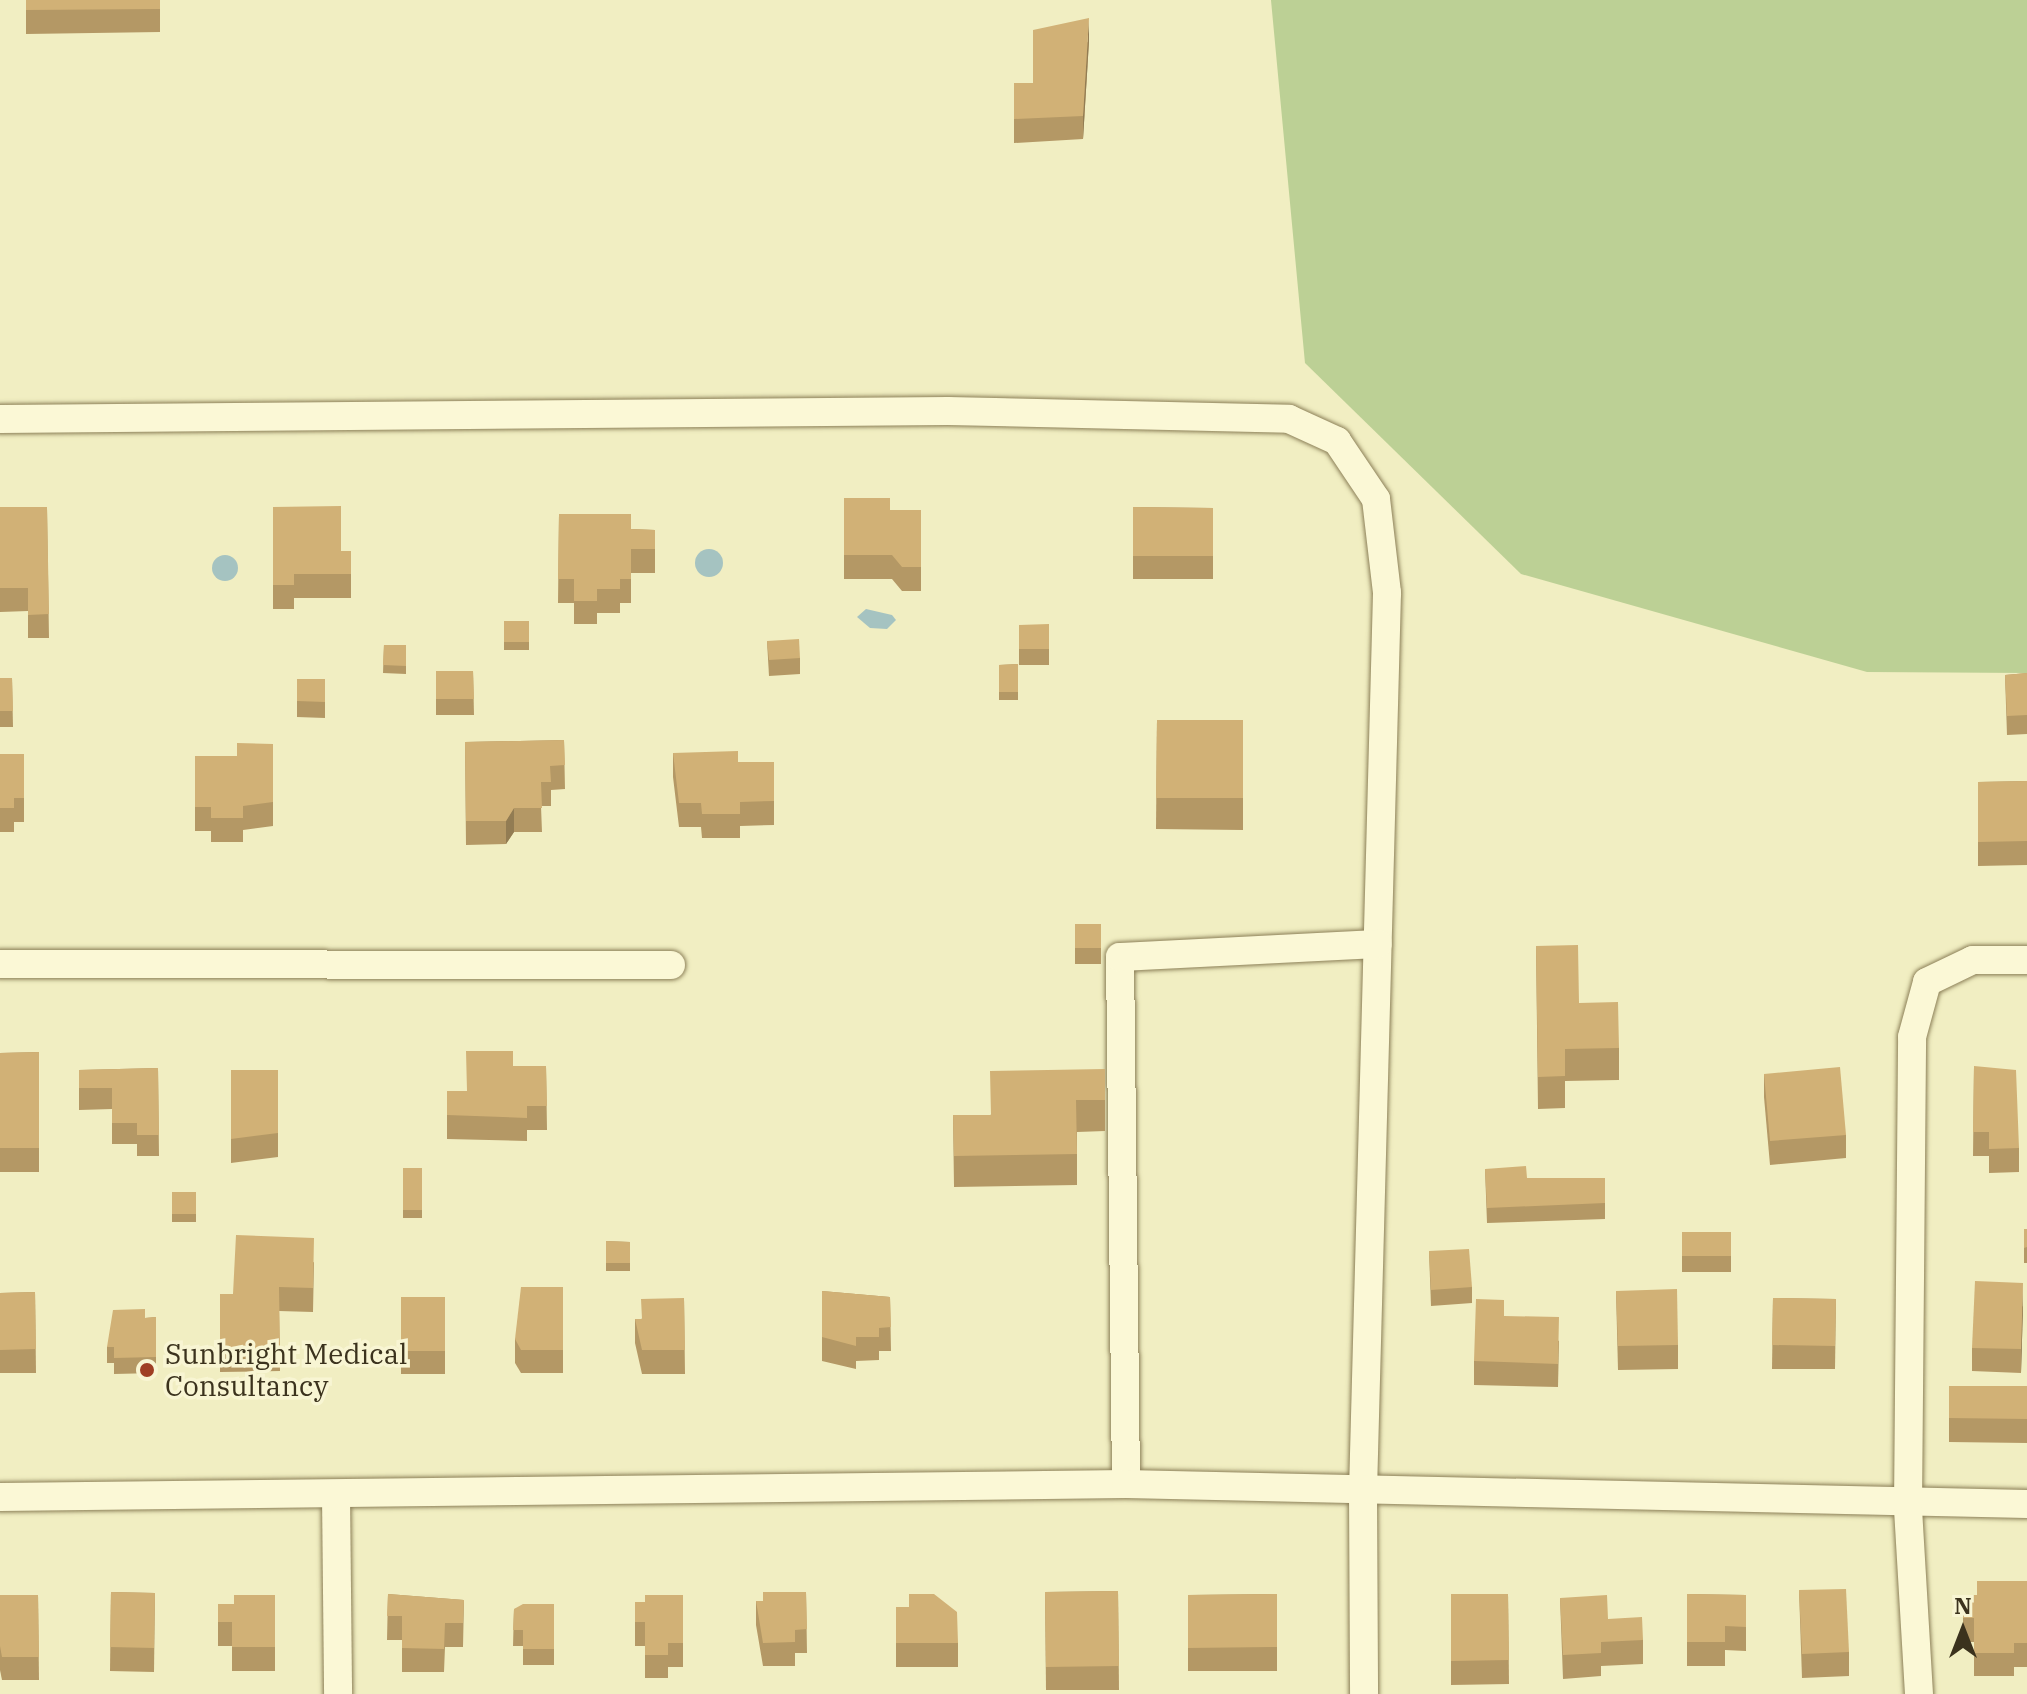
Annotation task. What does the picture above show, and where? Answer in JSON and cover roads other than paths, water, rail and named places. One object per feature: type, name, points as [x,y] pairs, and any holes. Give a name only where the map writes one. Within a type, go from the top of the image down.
[{"type":"street","points":[[0,419],[948,411],[1289,419],[1337,441],[1376,499],[1387,593],[1363,1492],[1364,1694]]},
{"type":"street","points":[[1126,1484],[1120,957],[1378,944]]},
{"type":"street","points":[[1919,1694],[1908,1507],[1912,1037],[1927,982],[1973,960],[2027,960]]},
{"type":"street","points":[[0,964],[671,965]]},
{"type":"street","points":[[0,1497],[1126,1484],[1908,1507],[2027,1504]]},
{"type":"street","points":[[336,1495],[338,1694]]},
{"type":"water","points":[[709,549],[719,553],[723,563],[719,573],[709,577],[699,573],[695,563],[699,553]]},
{"type":"water","points":[[225,555],[234,559],[238,568],[234,577],[225,581],[216,577],[212,568],[216,559]]},
{"type":"water","points":[[866,609],[892,615],[896,620],[887,629],[870,628],[857,617]]},
{"type":"place","name":"Sunbright Medical Consultancy","points":[[147,1370]]}]
